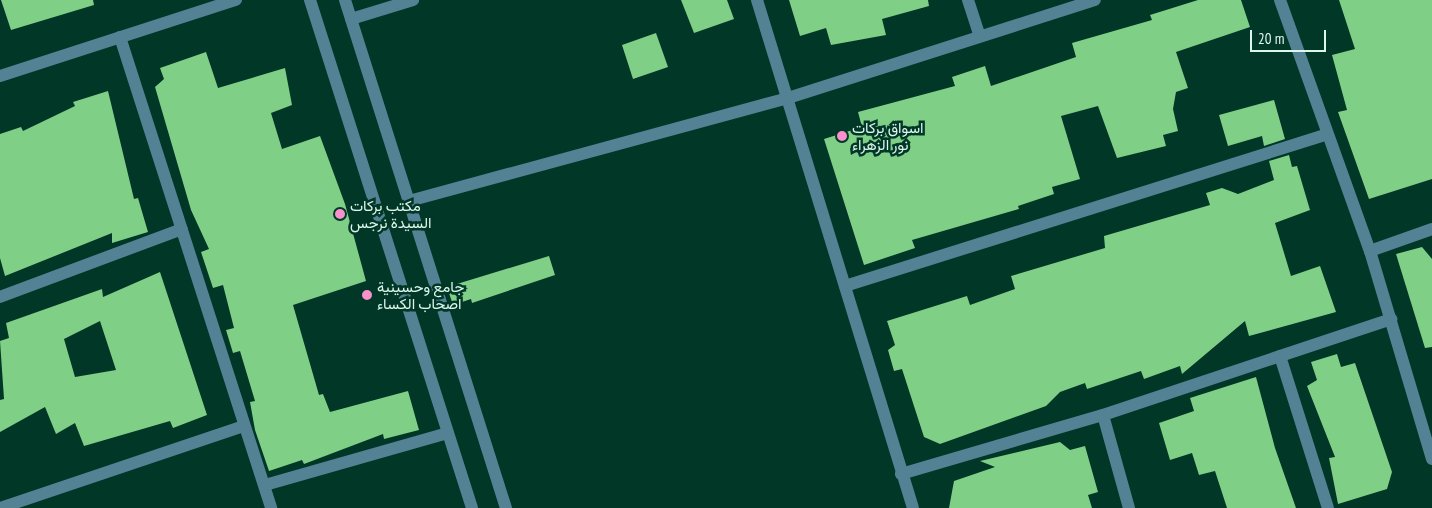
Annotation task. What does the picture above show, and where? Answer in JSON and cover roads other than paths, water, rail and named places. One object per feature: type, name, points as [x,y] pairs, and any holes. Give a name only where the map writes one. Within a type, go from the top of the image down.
[{"type":"street","points":[[0,76],[236,0]]},
{"type":"street","points":[[310,0],[472,508]]},
{"type":"street","points":[[345,0],[506,508]]},
{"type":"street","points":[[351,19],[413,0]]},
{"type":"street","points":[[757,0],[913,508]]},
{"type":"street","points":[[968,0],[980,36]]},
{"type":"street","points":[[409,201],[788,98],[1095,0]]},
{"type":"street","points":[[1280,0],[1325,135],[1370,251],[1432,459]]},
{"type":"street","points":[[120,37],[243,426],[265,485],[271,508]]},
{"type":"street","points":[[845,286],[1325,135]]},
{"type":"street","points":[[0,297],[182,229]]},
{"type":"street","points":[[1370,251],[1432,229]]},
{"type":"street","points":[[901,474],[1103,415],[1390,319]]},
{"type":"street","points":[[1280,356],[1328,508]]},
{"type":"street","points":[[1103,415],[1129,508]]},
{"type":"street","points":[[0,508],[243,426]]},
{"type":"street","points":[[265,485],[448,433]]},
{"type":"place","name":"اسواق بركات نور الزهراء","points":[[842,136]]},
{"type":"place","name":"مكتب بركات السيدة نرجس","points":[[340,214]]},
{"type":"place","name":"جامع وحسينية اصحاب الكساء","points":[[367,295]]}]
